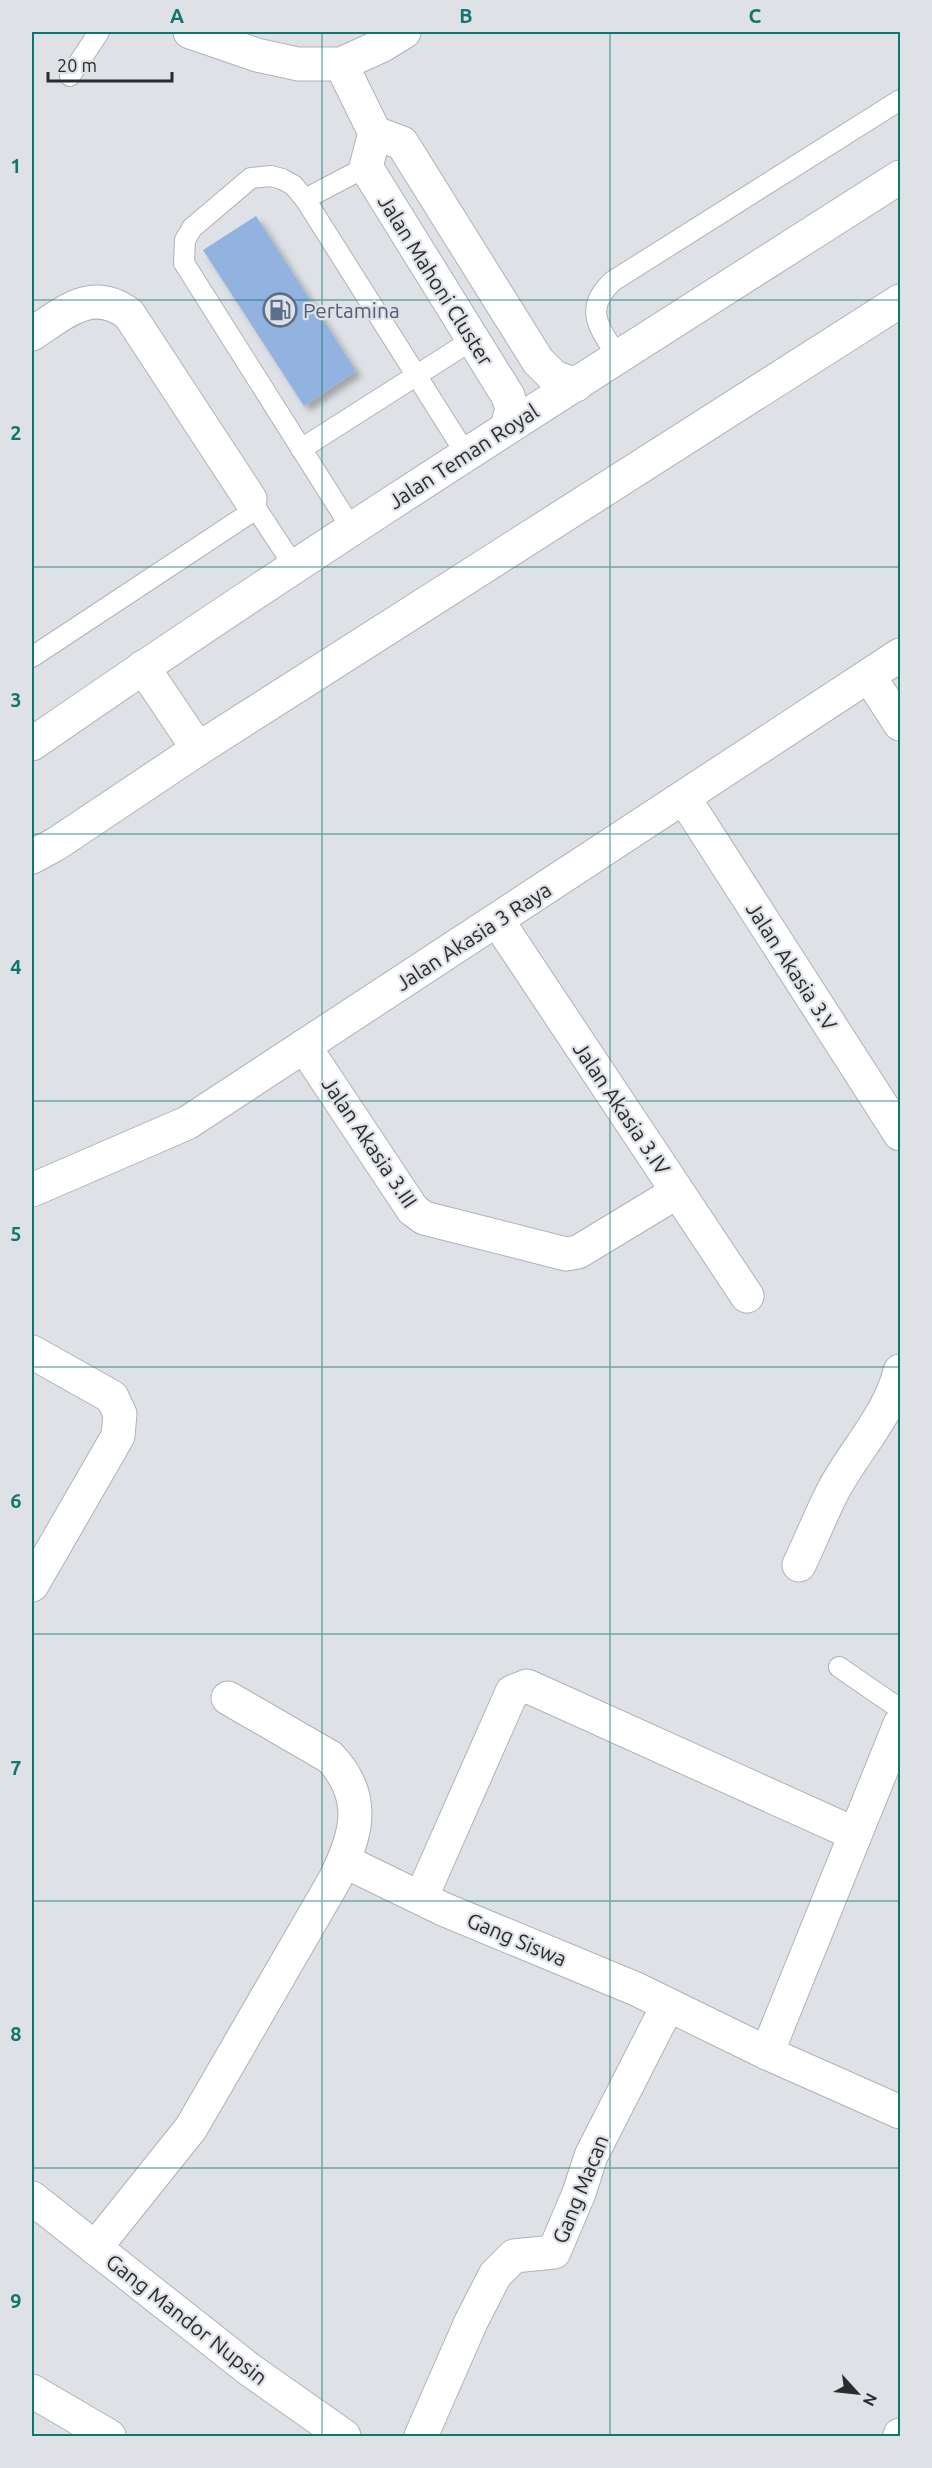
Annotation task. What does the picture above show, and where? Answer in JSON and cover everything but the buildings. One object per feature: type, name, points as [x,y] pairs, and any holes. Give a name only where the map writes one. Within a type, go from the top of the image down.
[{"type":"street","points":[[190,32],[257,55],[298,64],[341,64],[381,46],[404,32]]},
{"type":"street","points":[[341,64],[375,133],[366,166]]},
{"type":"street","name":"Jalan Mahoni Cluster","points":[[375,133],[402,144],[538,361],[554,377],[576,385]]},
{"type":"street","name":"Jalan Mahoni Cluster","points":[[366,166],[508,396],[512,409],[507,427]]},
{"type":"street","name":"Jalan Teman Royal","points":[[32,744],[148,674],[294,566],[507,427],[900,177]]},
{"type":"street","points":[[32,334],[72,308],[88,302],[117,305],[129,314],[253,504]]},
{"type":"street","points":[[32,857],[56,844],[190,737],[898,308]]},
{"type":"street","name":"Jalan Akasia 3 Raya","points":[[32,1190],[187,1123],[900,655]]},
{"type":"street","points":[[148,674],[190,737]]},
{"type":"street","points":[[869,676],[900,724]]},
{"type":"street","name":"Jalan Akasia 3.V","points":[[684,798],[900,1134]]},
{"type":"street","name":"Jalan Akasia 3.IV","points":[[497,920],[747,1296]]},
{"type":"street","name":"Jalan Akasia 3.III","points":[[304,1046],[413,1210],[424,1218],[566,1254],[578,1252],[677,1192]]},
{"type":"street","points":[[32,1352],[112,1397],[120,1414],[118,1436],[32,1585]]},
{"type":"street","points":[[799,1565],[834,1488],[881,1414],[898,1383],[900,1371]]},
{"type":"street","points":[[421,1898],[512,1692],[526,1686],[855,1834]]},
{"type":"street","points":[[95,2248],[191,2128],[344,1861],[357,1813],[352,1789],[343,1770],[330,1756],[228,1698]]},
{"type":"street","points":[[767,2053],[900,1724]]},
{"type":"street","name":"Gang Siswa","points":[[344,1861],[421,1898],[668,2005],[767,2053],[900,2112]]},
{"type":"street","name":"Gang Macan","points":[[422,2436],[471,2322],[495,2275],[514,2256],[554,2252],[579,2193],[591,2156],[668,2005]]},
{"type":"street","name":"Gang Mandor Nupsin","points":[[32,2198],[250,2370],[344,2436]]},
{"type":"street","points":[[32,2391],[109,2436]]},
{"type":"lane","points":[[70,76],[99,32]]},
{"type":"lane","points":[[618,357],[596,320],[600,293],[606,287],[900,100]]},
{"type":"lane","points":[[305,199],[366,166]]},
{"type":"lane","points":[[352,529],[184,263],[185,240],[192,228],[251,178],[271,176],[282,179],[292,185],[305,199],[466,454]]},
{"type":"lane","points":[[301,449],[472,340]]},
{"type":"lane","points":[[32,657],[253,504],[294,566]]},
{"type":"lane","points":[[839,1666],[900,1708]]},
{"type":"place","name":"Pertamina","points":[[280,310]]}]
